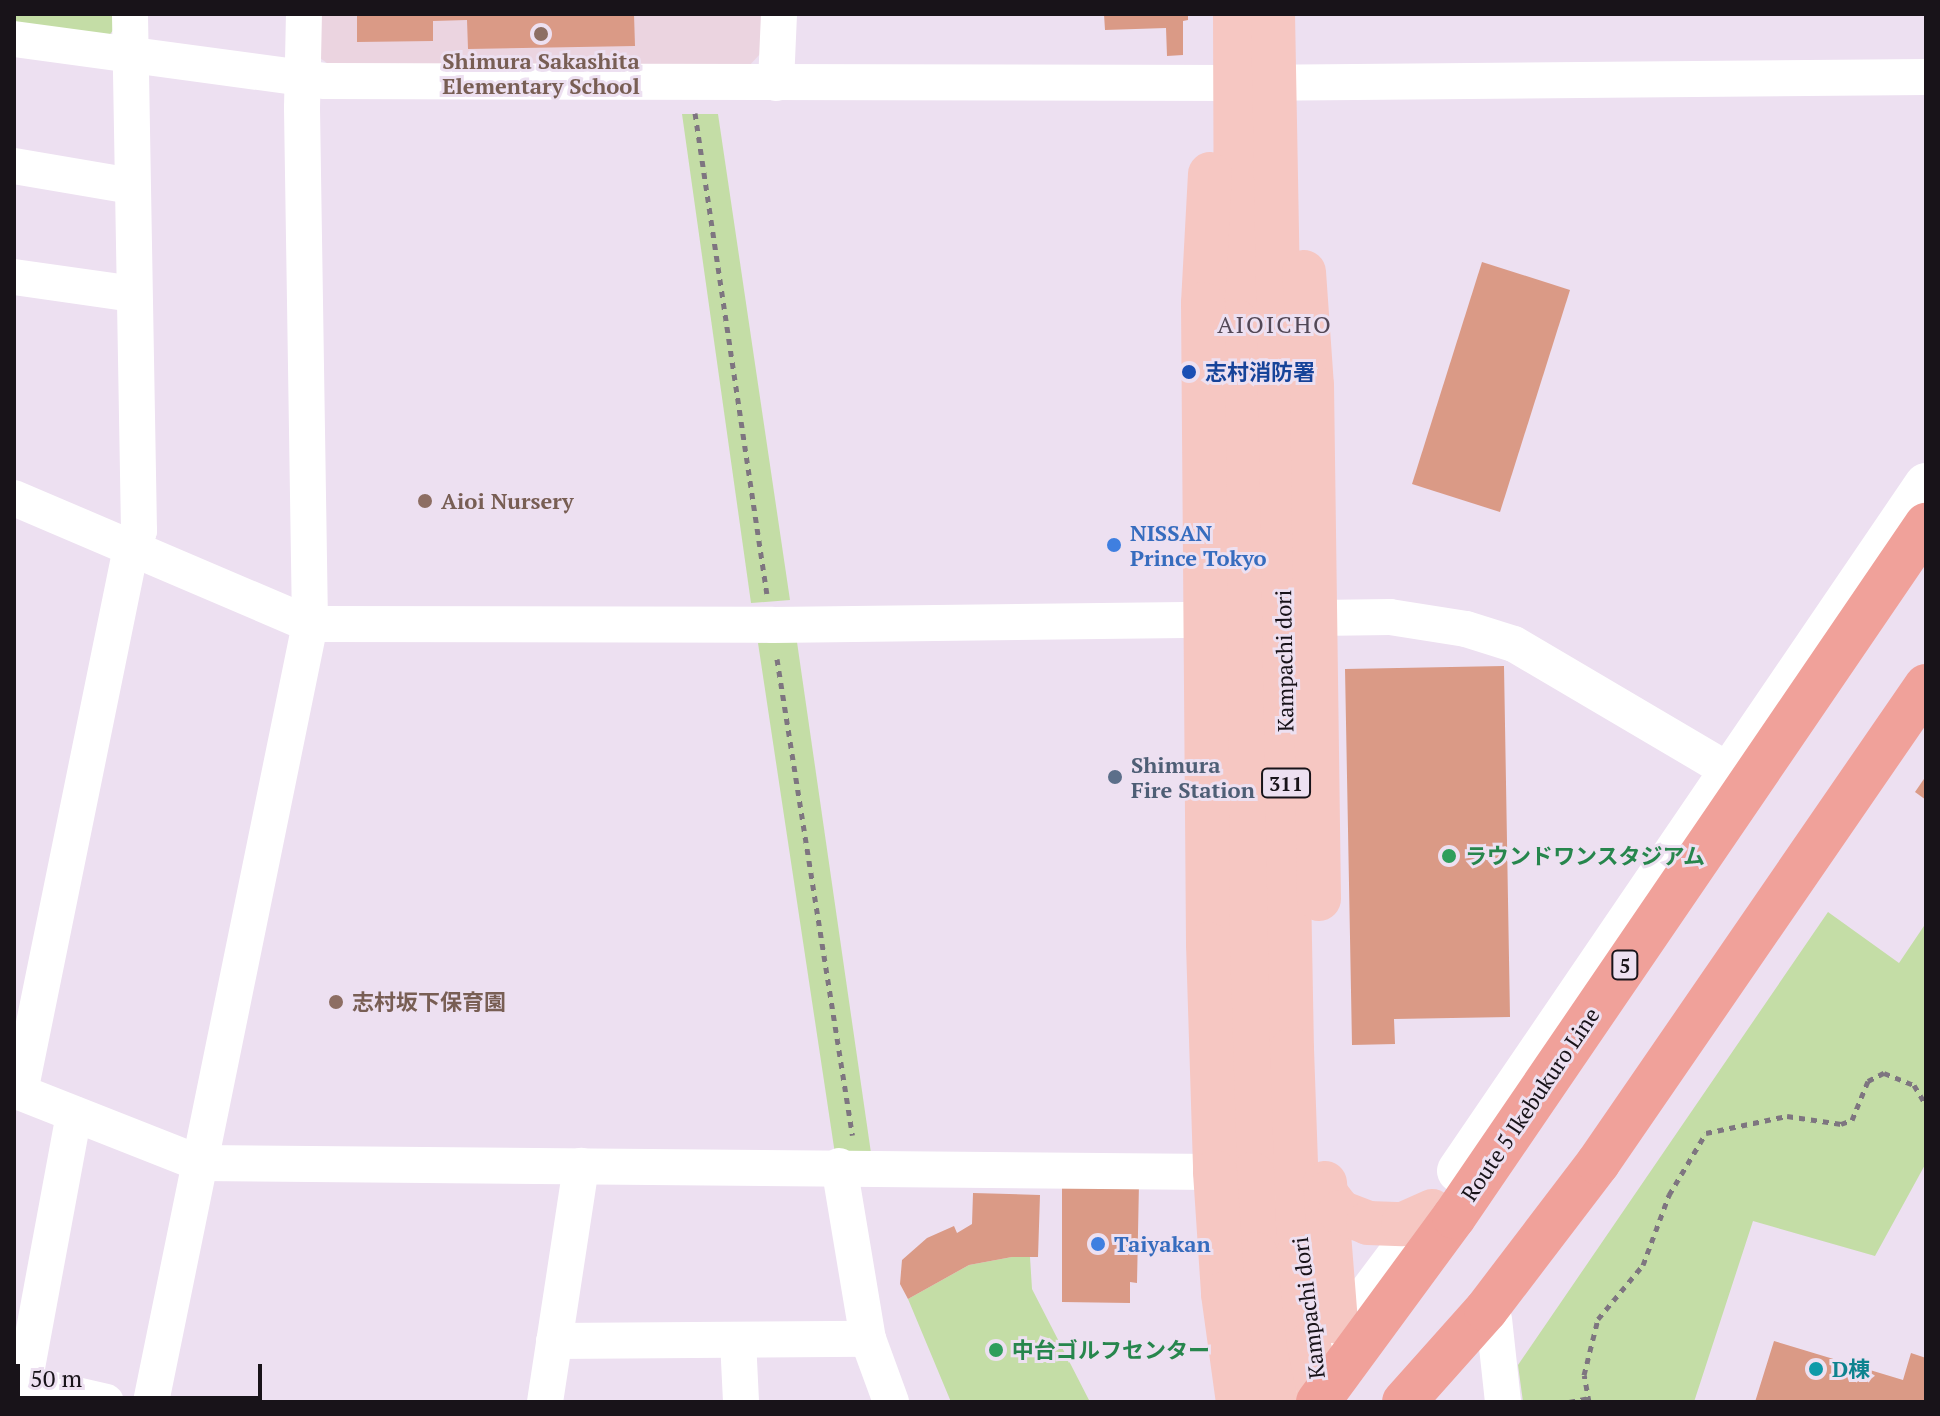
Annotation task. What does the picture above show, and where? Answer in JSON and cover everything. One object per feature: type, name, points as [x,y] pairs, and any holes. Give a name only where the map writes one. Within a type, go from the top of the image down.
[{"type":"highway","name":"Route 5 Ikebukuro Line","points":[[1319,1402],[1454,1217],[1926,525]]},
{"type":"highway","points":[[1814,650],[1926,553]]},
{"type":"highway","points":[[1889,730],[1926,664]]},
{"type":"highway","points":[[1404,1402],[1486,1310],[1598,1163],[1926,686]]},
{"type":"main road","name":"Kampachi dori","points":[[1235,14],[1263,88],[1278,392],[1299,1252],[1319,1402]]},
{"type":"main road","name":"Kampachi dori","points":[[1273,14],[1236,321],[1256,1254],[1276,1402]]},
{"type":"main road","points":[[1238,1402],[1223,1294],[1215,1172],[1208,944],[1203,304],[1206,215],[1215,123],[1263,88],[1287,127],[1303,255],[1312,385],[1320,1092],[1338,1338],[1349,1402]]},
{"type":"main road","points":[[1326,1194],[1340,1212],[1368,1223],[1403,1224],[1432,1211]]},
{"type":"street","points":[[130,14],[139,531],[131,548],[17,1091],[199,1163],[848,1166],[1215,1172]]},
{"type":"street","points":[[151,1402],[310,624],[304,14]]},
{"type":"street","points":[[776,83],[779,14]]},
{"type":"street","points":[[14,39],[303,79],[690,80],[1263,88],[1926,77]]},
{"type":"street","points":[[14,166],[131,186]]},
{"type":"street","points":[[14,277],[133,294]]},
{"type":"street","points":[[1289,1402],[1432,1211],[1926,485]]},
{"type":"street","points":[[14,498],[310,624],[772,625],[1206,620]]},
{"type":"street","points":[[1317,618],[1390,617],[1466,629],[1514,644],[1731,772]]},
{"type":"street","points":[[1430,1402],[1494,1319],[1600,1166],[1926,679]]},
{"type":"street","points":[[74,1114],[24,1383],[106,1402]]},
{"type":"street","points":[[545,1402],[581,1166]]},
{"type":"street","points":[[848,1166],[868,1339],[891,1402]]},
{"type":"street","points":[[1494,1319],[1503,1402]]},
{"type":"street","points":[[554,1341],[868,1339]]},
{"type":"street","points":[[738,1340],[741,1402]]},
{"type":"path","points":[[693,98],[772,625],[848,1166]]},
{"type":"path","points":[[1569,1402],[1589,1400],[1584,1375],[1598,1319],[1643,1265],[1669,1195],[1706,1133],[1787,1116],[1841,1124],[1852,1120],[1868,1081],[1884,1073],[1901,1077],[1914,1085],[1926,1105]]},
{"type":"shaded area","name":"Shimura Sakashita Elementary School","points":[[320,14],[763,14],[761,53],[748,67],[327,63],[320,58]]},
{"type":"green space","points":[[14,14],[119,14],[119,22],[108,37],[14,26]]},
{"type":"green space","points":[[682,114],[718,114],[790,600],[751,603]]},
{"type":"green space","points":[[797,642],[871,1153],[835,1154],[758,643]]},
{"type":"green space","points":[[1828,912],[1899,963],[1926,923],[1926,1163],[1875,1256],[1753,1221],[1694,1402],[1523,1402],[1518,1365]]},
{"type":"green space","name":"中台ゴルフセンター","points":[[1030,1257],[1032,1289],[1090,1402],[951,1402],[908,1299],[969,1265]]},
{"type":"building","points":[[357,14],[634,14],[635,46],[468,49],[467,20],[433,21],[433,41],[357,42]]},
{"type":"building","points":[[1104,14],[1188,14],[1188,20],[1183,21],[1183,55],[1167,56],[1166,28],[1105,30]]},
{"type":"building","points":[[1482,262],[1570,290],[1500,512],[1412,484]]},
{"type":"building","points":[[1504,666],[1510,1017],[1394,1019],[1395,1044],[1352,1045],[1345,669]]},
{"type":"building","points":[[1926,776],[1926,800],[1915,792]]},
{"type":"building","points":[[1062,1183],[1139,1183],[1137,1283],[1130,1282],[1130,1303],[1062,1302]]},
{"type":"building","points":[[973,1193],[1040,1195],[1038,1257],[1012,1257],[969,1265],[908,1299],[900,1284],[902,1260],[927,1238],[954,1226],[957,1233],[972,1224]]},
{"type":"building","name":"D棟","points":[[1774,1341],[1903,1380],[1911,1353],[1926,1358],[1926,1402],[1755,1402]]},
{"type":"place","name":"Shimura Sakashita Elementary School","points":[[541,34]]},
{"type":"place","name":"志村消防署","points":[[1189,372]]},
{"type":"place","name":"Aioi Nursery","points":[[425,501]]},
{"type":"place","name":"NISSAN Prince Tokyo","points":[[1114,545]]},
{"type":"place","name":"Shimura Fire Station","points":[[1115,777]]},
{"type":"place","name":"ラウンドワンスタジアム","points":[[1449,856]]},
{"type":"place","name":"志村坂下保育園","points":[[336,1002]]},
{"type":"place","name":"Taiyakan","points":[[1098,1244]]},
{"type":"place","name":"中台ゴルフセンター","points":[[996,1350]]},
{"type":"place","name":"D棟","points":[[1816,1369]]},
{"type":"district","name":"AIOICHO","points":[[1275,325]]}]
